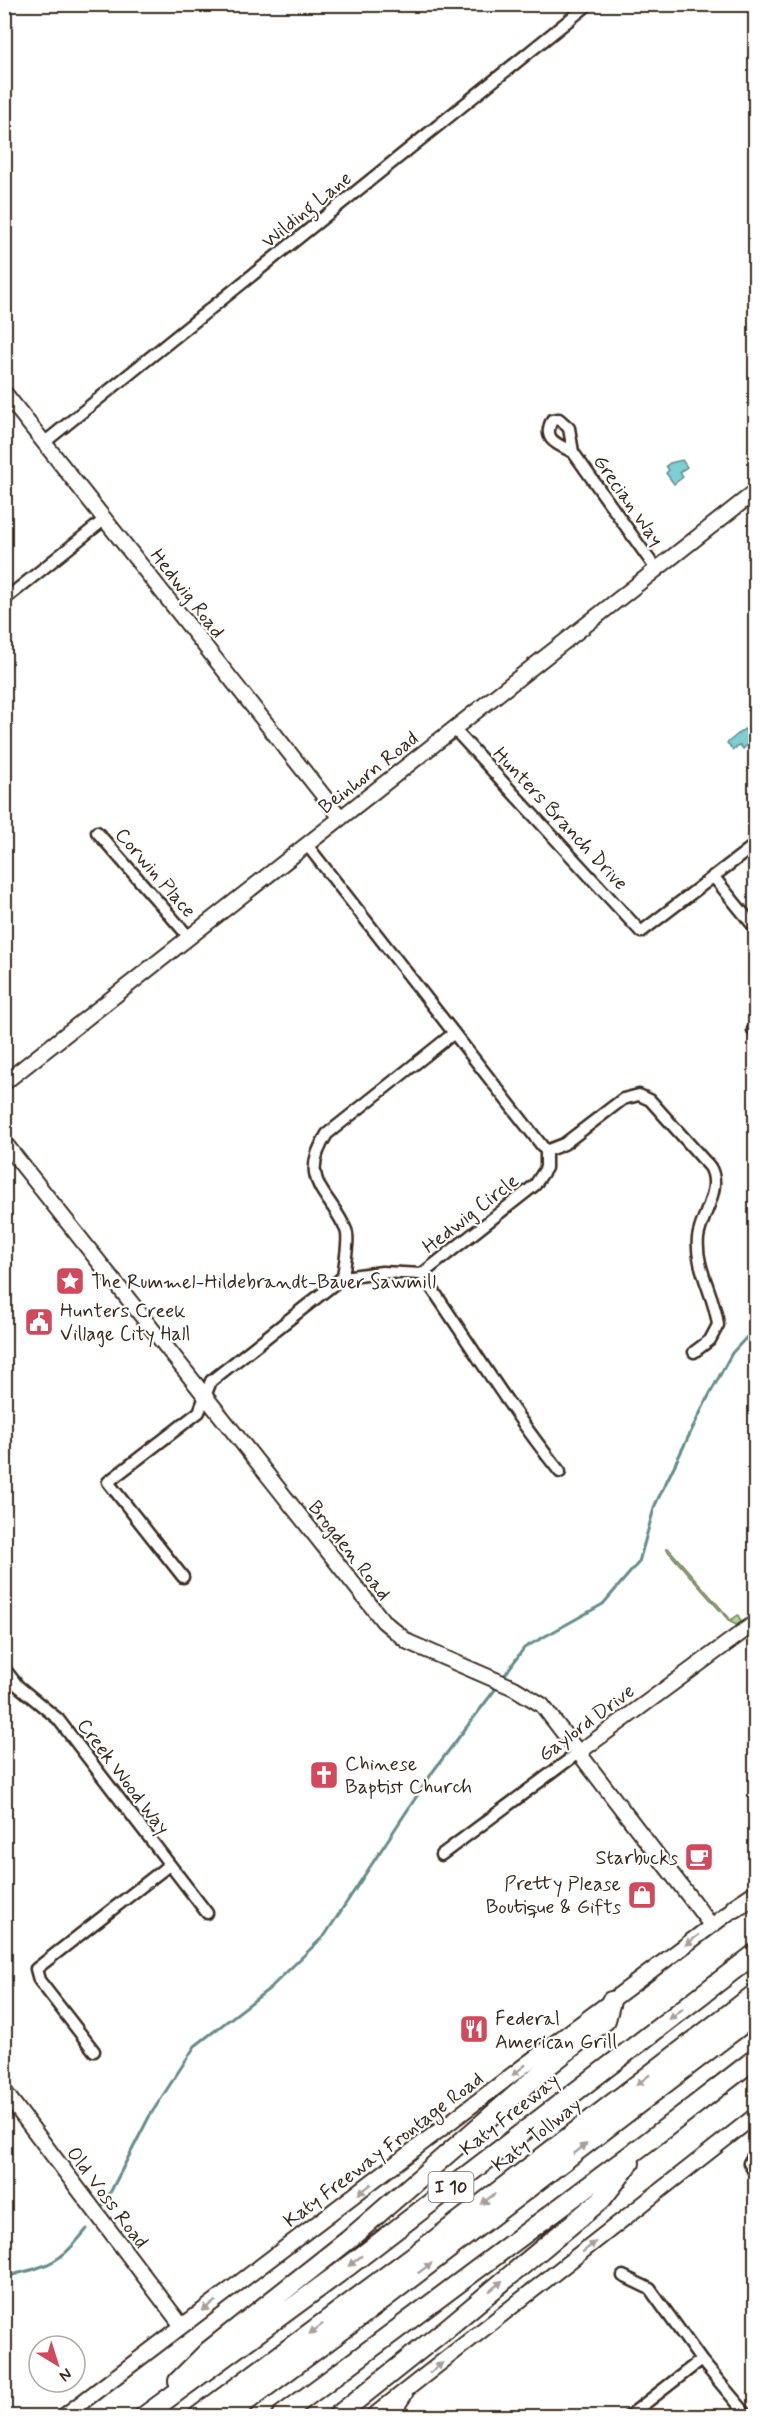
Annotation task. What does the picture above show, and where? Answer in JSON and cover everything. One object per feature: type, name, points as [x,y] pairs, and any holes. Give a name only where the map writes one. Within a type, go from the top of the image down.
[{"type":"highway","points":[[735,1908],[756,1893]]},
{"type":"highway","name":"Katy Freeway","points":[[143,2416],[336,2275],[756,1953]]},
{"type":"highway","name":"Katy Tollway","points":[[198,2416],[437,2238],[756,1993]]},
{"type":"highway","points":[[143,2416],[208,2351],[347,2241],[542,2072],[606,2020],[611,2001]]},
{"type":"highway","name":"Katy Tollway","points":[[227,2416],[379,2303],[756,2014]]},
{"type":"highway","points":[[281,2416],[756,2058]]},
{"type":"highway","points":[[337,2416],[602,2199],[646,2143]]},
{"type":"street","name":"Wilding Lane","points":[[45,442],[589,4]]},
{"type":"street","name":"Hedwig Road","points":[[5,392],[341,818]]},
{"type":"street","name":"Grecian Way","points":[[573,452],[656,569]]},
{"type":"street","name":"Beinhorn Road","points":[[5,1081],[756,491]]},
{"type":"street","points":[[4,600],[105,519]]},
{"type":"street","name":"Hunters Branch Drive","points":[[454,729],[641,932],[713,876]]},
{"type":"street","name":"Corwin Place","points":[[97,832],[189,936]]},
{"type":"street","points":[[756,844],[713,876],[756,929]]},
{"type":"street","points":[[307,845],[546,1151],[564,1144],[623,1099],[639,1095],[650,1100],[710,1167],[714,1177],[714,1188],[700,1227],[698,1242],[699,1257],[718,1325],[710,1340],[694,1352]]},
{"type":"street","points":[[183,1577],[108,1482],[198,1412],[211,1381],[343,1277],[348,1233],[319,1187],[314,1158],[327,1134],[454,1033]]},
{"type":"street","name":"Brogden Road","points":[[4,1142],[383,1621],[408,1642],[514,1688],[542,1705],[711,1925]]},
{"type":"street","name":"Hedwig Circle","points":[[343,1277],[382,1272],[422,1274],[535,1185],[546,1168],[546,1151]]},
{"type":"street","name":"Hedwig Circle","points":[[422,1274],[513,1412],[560,1472]]},
{"type":"street","name":"Gaylord Drive","points":[[441,1855],[756,1622]]},
{"type":"street","name":"Creek Wood Way","points":[[4,1668],[18,1686],[58,1719],[207,1913]]},
{"type":"street","points":[[94,2051],[39,1980],[36,1969],[169,1865]]},
{"type":"street","name":"Katy Freeway Frontage Road","points":[[64,2416],[735,1908]]},
{"type":"street","name":"Old Voss Road","points":[[4,2091],[182,2326]]},
{"type":"street","points":[[373,2416],[756,2115]]},
{"type":"street","points":[[756,2151],[749,2163],[756,2175]]},
{"type":"street","points":[[623,2277],[650,2289],[701,2360],[748,2416]]},
{"type":"street","points":[[629,2416],[701,2360]]},
{"type":"street","points":[[396,2416],[399,2403],[407,2391]]},
{"type":"green space","points":[[668,1548],[731,1620],[738,1615],[741,1621],[737,1625],[730,1622],[666,1549]]},
{"type":"water","points":[[682,460],[687,467],[680,472],[683,477],[674,484],[666,473],[669,470],[666,466]]},
{"type":"water","points":[[744,729],[752,740],[743,749],[740,745],[733,750],[727,743]]},
{"type":"waterway","points":[[502,1679],[524,1648],[603,1604],[639,1562],[655,1505],[706,1401],[732,1353],[756,1327]]},
{"type":"waterway","points":[[102,2206],[149,2117],[195,2046],[269,1989],[325,1935],[434,1770],[497,1687]]},
{"type":"waterway","points":[[4,2279],[36,2269],[55,2260],[72,2247],[87,2229]]},
{"type":"place","name":"The Rummel-Hildebrandt-Bauer Sawmill","points":[[70,1281]]},
{"type":"place","name":"Hunters Creek Village City Hall","points":[[39,1322]]},
{"type":"place","name":"Chinese Baptist Church","points":[[324,1775]]},
{"type":"place","name":"Starbucks","points":[[699,1857]]},
{"type":"place","name":"Pretty Please Boutique & Gifts","points":[[642,1895]]},
{"type":"place","name":"Federal American Grill","points":[[474,2029]]}]
